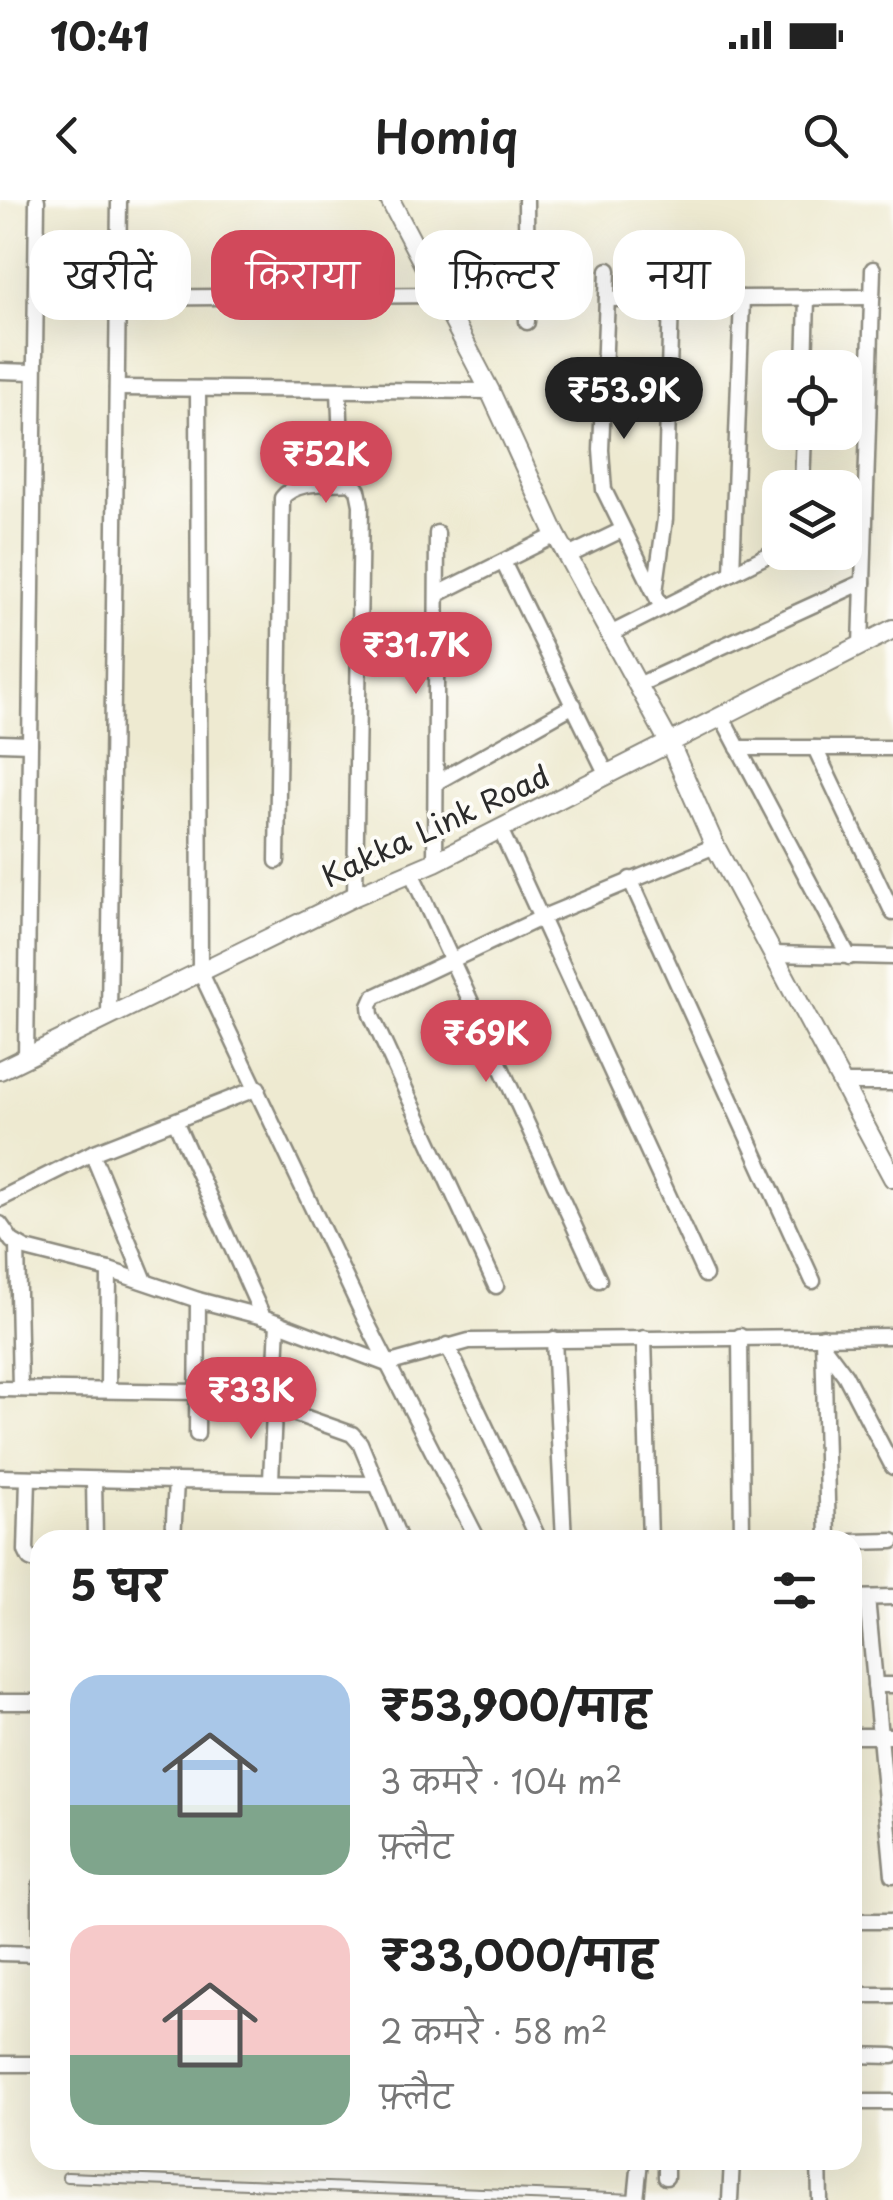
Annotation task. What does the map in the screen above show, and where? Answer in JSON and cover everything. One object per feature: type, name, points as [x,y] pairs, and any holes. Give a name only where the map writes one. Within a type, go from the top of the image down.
[{"type":"street","points":[[26,1058],[37,200]]},
{"type":"street","points":[[119,200],[119,230]]},
{"type":"street","points":[[390,200],[415,247]]},
{"type":"street","points":[[526,200],[526,322]]},
{"type":"street","points":[[860,646],[874,269]]},
{"type":"street","points":[[608,270],[602,476],[607,500],[662,608]]},
{"type":"street","points":[[191,297],[415,294]]},
{"type":"street","points":[[745,298],[872,297]]},
{"type":"street","points":[[807,350],[808,298]]},
{"type":"street","points":[[607,299],[613,299]]},
{"type":"street","points":[[109,1016],[118,320]]},
{"type":"street","points":[[454,320],[556,535],[670,744],[715,846],[893,1178]]},
{"type":"street","points":[[655,593],[665,519],[670,320]]},
{"type":"street","points":[[732,573],[741,320]]},
{"type":"street","points":[[0,372],[34,372]]},
{"type":"street","points":[[117,388],[490,390]]},
{"type":"street","points":[[198,389],[200,971],[387,1364],[473,1530]]},
{"type":"street","points":[[340,390],[342,465],[358,490],[361,505],[354,896]]},
{"type":"street","points":[[277,862],[282,498],[285,492],[299,486],[350,482]]},
{"type":"street","points":[[568,556],[622,530]]},
{"type":"street","points":[[436,862],[437,533]]},
{"type":"street","points":[[438,594],[556,535]]},
{"type":"street","points":[[610,634],[762,558]]},
{"type":"street","points":[[504,562],[606,775]]},
{"type":"street","points":[[638,685],[863,582]]},
{"type":"street","name":"Kakka Link Road","points":[[0,1070],[354,896],[436,862],[893,629]]},
{"type":"street","points":[[437,782],[574,705]]},
{"type":"street","points":[[722,717],[848,957]]},
{"type":"street","points":[[0,743],[30,744]]},
{"type":"street","points":[[738,748],[893,748]]},
{"type":"street","points":[[816,748],[893,914]]},
{"type":"street","points":[[500,829],[705,1275]]},
{"type":"street","points":[[496,1286],[370,1010],[374,997],[543,917],[715,846]]},
{"type":"street","points":[[412,872],[600,1280]]},
{"type":"street","points":[[630,879],[812,1281]]},
{"type":"street","points":[[774,954],[893,957]]},
{"type":"street","points":[[843,1084],[893,1082]]},
{"type":"street","points":[[0,1199],[92,1153],[258,1088]]},
{"type":"street","points":[[176,1123],[270,1319],[276,1407],[271,1480]]},
{"type":"street","points":[[92,1153],[144,1281]]},
{"type":"street","points":[[0,1224],[17,1245],[270,1319],[387,1364],[447,1345],[484,1340],[740,1336],[823,1341],[893,1336]]},
{"type":"street","points":[[17,1245],[20,1389]]},
{"type":"street","points":[[108,1389],[109,1270]]},
{"type":"street","points":[[197,1434],[198,1300]]},
{"type":"street","points":[[740,1336],[742,1530]]},
{"type":"street","points":[[644,1338],[650,1530]]},
{"type":"street","points":[[554,1339],[564,1530]]},
{"type":"street","points":[[823,1341],[893,1467]]},
{"type":"street","points":[[823,1341],[828,1530]]},
{"type":"street","points":[[447,1345],[535,1530]]},
{"type":"street","points":[[0,1390],[198,1392]]},
{"type":"street","points":[[276,1407],[352,1434],[360,1444],[396,1530]]},
{"type":"street","points":[[0,1477],[377,1484]]},
{"type":"street","points":[[28,1478],[26,1551],[30,1560]]},
{"type":"street","points":[[94,1480],[95,1530]]},
{"type":"street","points":[[174,1530],[176,1481]]},
{"type":"street","points":[[862,1542],[893,1542]]},
{"type":"street","points":[[862,1598],[893,1597]]},
{"type":"street","points":[[862,1609],[887,1736],[893,1876]]},
{"type":"street","points":[[876,1685],[893,1685]]},
{"type":"street","points":[[0,1702],[30,1702]]},
{"type":"street","points":[[862,1921],[893,1921]]},
{"type":"street","points":[[0,1953],[30,1954]]},
{"type":"street","points":[[862,1995],[893,1994]]},
{"type":"street","points":[[862,2056],[893,2056]]},
{"type":"street","points":[[0,2064],[30,2064]]},
{"type":"street","points":[[862,2102],[893,2102]]},
{"type":"street","points":[[636,2199],[639,2170]]},
{"type":"street","points":[[666,2170],[666,2177]]},
{"type":"street","points":[[730,2200],[732,2170]]},
{"type":"street","points":[[820,2170],[820,2200]]},
{"type":"lane","points":[[68,2177],[636,2199]]}]
